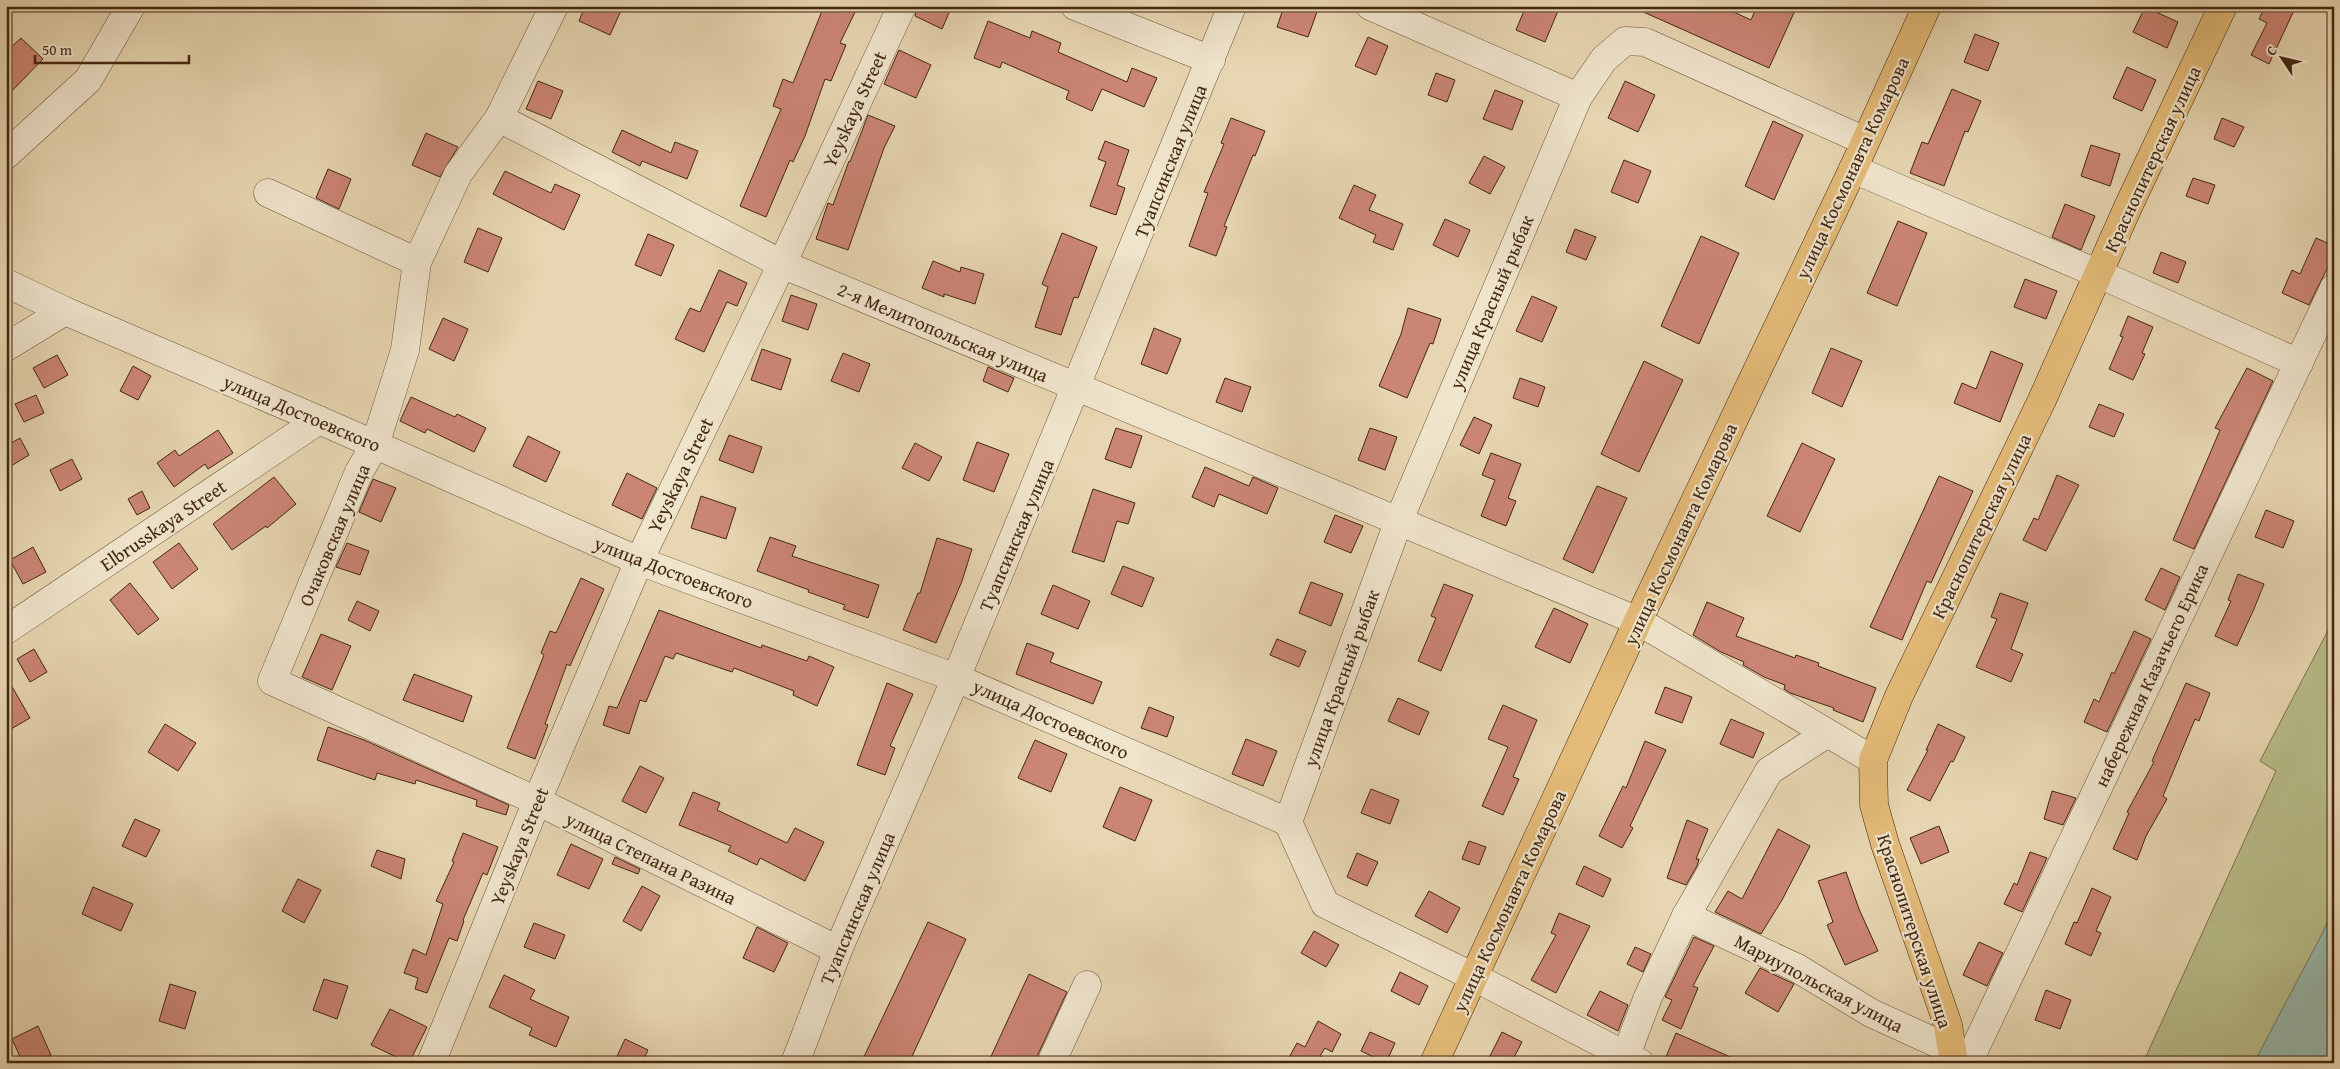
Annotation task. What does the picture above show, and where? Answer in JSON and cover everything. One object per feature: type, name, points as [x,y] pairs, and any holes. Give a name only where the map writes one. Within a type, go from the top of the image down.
[{"type":"main road","name":"улица Космонавта Комарова","points":[[1434,1063],[1638,621],[1853,169],[1927,6]]},
{"type":"main road","name":"Краснопитерская улица","points":[[1958,1059],[1885,844],[1874,805],[1873,760],[1899,696],[2042,400],[2222,6]]},
{"type":"street","points":[[6,155],[88,80],[131,6]]},
{"type":"street","name":"Очаковская улица","points":[[272,681],[359,472],[375,445],[404,350],[417,262],[458,174],[499,118],[554,6]]},
{"type":"street","name":"Yeyskaya Street","points":[[431,1063],[537,801],[639,561],[782,264],[902,6]]},
{"type":"street","points":[[1074,6],[1211,60]]},
{"type":"street","name":"Туапсинская улица","points":[[795,1063],[838,950],[956,678],[1077,388],[1232,6]]},
{"type":"street","points":[[1370,6],[1578,96]]},
{"type":"street","name":"улица Красный рыбак","points":[[1288,822],[1399,520],[1578,96],[1604,59],[1625,40],[1645,42],[1866,141]]},
{"type":"street","name":"2-я Мелитопольская улица","points":[[499,118],[782,264],[1638,621],[1826,734],[1873,760]]},
{"type":"street","points":[[1853,169],[2099,274],[2299,363]]},
{"type":"street","points":[[268,193],[417,262]]},
{"type":"street","name":"улица Достоевского","points":[[6,283],[65,312],[319,420],[639,561],[956,678],[1288,822]]},
{"type":"street","name":"набережная Казачьего Ерика","points":[[1958,1059],[2334,288]]},
{"type":"street","points":[[6,347],[65,312]]},
{"type":"street","name":"Elbrusskaya Street","points":[[6,630],[319,420]]},
{"type":"street","name":"улица Степана Разина","points":[[272,681],[537,801],[838,950]]},
{"type":"street","points":[[1288,822],[1325,904],[1474,976],[1633,1059],[1648,997],[1686,916],[1769,771],[1826,734]]},
{"type":"street","name":"Мариупольская улица","points":[[1686,916],[1796,968],[1871,1013],[1958,1059]]},
{"type":"street","points":[[1051,1063],[1087,985]]},
{"type":"green space","points":[[2334,619],[2332,760],[2334,761],[2334,907],[2322,934],[2254,1063],[2143,1063],[2276,771],[2260,761]]},
{"type":"shaded area","points":[[2334,907],[2334,1063],[2254,1063],[2322,934]]},
{"type":"building","points":[[585,6],[623,6],[610,35],[579,21]]},
{"type":"building","points":[[824,6],[858,6],[840,43],[846,45],[831,81],[825,79],[805,136],[793,162],[790,160],[766,217],[740,206],[781,109],[773,106],[783,79],[793,83]]},
{"type":"building","points":[[917,6],[952,6],[942,29],[915,16]]},
{"type":"building","points":[[1284,6],[1319,6],[1308,37],[1277,27]]},
{"type":"building","points":[[1526,6],[1560,6],[1545,42],[1516,30]]},
{"type":"building","points":[[1630,6],[1721,6],[1751,20],[1757,6],[1797,6],[1769,68]]},
{"type":"building","points":[[2265,6],[2296,6],[2269,64],[2251,55],[2267,23],[2259,19]]},
{"type":"building","points":[[2145,7],[2178,22],[2167,48],[2133,32]]},
{"type":"building","points":[[988,21],[1030,38],[1032,31],[1061,43],[1058,52],[1127,82],[1132,68],[1157,78],[1144,107],[1102,89],[1092,111],[1066,99],[1069,91],[1002,62],[1000,68],[974,58]]},
{"type":"building","points":[[1975,34],[1999,43],[1988,71],[1964,62]]},
{"type":"building","points":[[1368,37],[1388,46],[1376,75],[1355,66]]},
{"type":"building","points":[[21,38],[43,59],[6,97],[6,52]]},
{"type":"building","points":[[899,50],[931,65],[916,98],[884,84]]},
{"type":"building","points":[[2127,67],[2156,80],[2142,111],[2113,98]]},
{"type":"building","points":[[1436,73],[1455,80],[1447,102],[1428,95]]},
{"type":"building","points":[[538,81],[563,91],[551,119],[526,109]]},
{"type":"building","points":[[1625,81],[1655,95],[1638,132],[1608,118]]},
{"type":"building","points":[[1952,89],[1981,101],[1968,132],[1965,131],[1944,186],[1910,173],[1922,142],[1928,144]]},
{"type":"building","points":[[1495,90],[1523,101],[1512,130],[1483,119]]},
{"type":"building","points":[[868,115],[895,126],[884,148],[848,250],[816,239],[828,203],[833,205]]},
{"type":"building","points":[[1231,118],[1265,131],[1255,156],[1253,155],[1224,226],[1227,227],[1216,256],[1189,246],[1208,193],[1204,192],[1224,144],[1221,143]]},
{"type":"building","points":[[2222,118],[2244,127],[2234,147],[2214,139]]},
{"type":"building","points":[[1773,121],[1803,135],[1774,200],[1745,186]]},
{"type":"building","points":[[622,130],[671,153],[675,142],[698,151],[687,179],[642,161],[640,166],[612,152]]},
{"type":"building","points":[[426,133],[458,147],[440,177],[412,165]]},
{"type":"building","points":[[1105,141],[1129,150],[1117,185],[1125,188],[1116,215],[1090,206],[1106,162],[1098,159]]},
{"type":"building","points":[[2091,145],[2120,154],[2110,186],[2081,176]]},
{"type":"building","points":[[1484,156],[1505,167],[1490,194],[1469,183]]},
{"type":"building","points":[[1624,160],[1651,171],[1638,203],[1611,192]]},
{"type":"building","points":[[328,169],[351,179],[339,209],[316,198]]},
{"type":"building","points":[[505,171],[551,193],[555,184],[580,195],[564,230],[493,194]]},
{"type":"building","points":[[2193,178],[2215,185],[2208,204],[2186,196]]},
{"type":"building","points":[[1354,185],[1376,195],[1369,210],[1403,224],[1393,250],[1373,242],[1376,235],[1339,218]]},
{"type":"building","points":[[2065,204],[2095,216],[2081,250],[2052,237]]},
{"type":"building","points":[[1445,219],[1470,230],[1458,257],[1433,245]]},
{"type":"building","points":[[1898,221],[1927,233],[1897,306],[1867,293]]},
{"type":"building","points":[[478,228],[502,238],[488,272],[464,262]]},
{"type":"building","points":[[1575,229],[1596,237],[1586,260],[1566,252]]},
{"type":"building","points":[[1062,233],[1097,247],[1078,298],[1074,297],[1061,335],[1035,327],[1048,287],[1042,284]]},
{"type":"building","points":[[648,234],[674,245],[661,276],[635,265]]},
{"type":"building","points":[[1701,236],[1739,253],[1699,344],[1661,326]]},
{"type":"building","points":[[2316,238],[2334,246],[2334,255],[2309,305],[2282,293],[2292,270],[2300,274]]},
{"type":"building","points":[[2161,252],[2186,262],[2178,283],[2153,273]]},
{"type":"building","points":[[933,261],[960,272],[961,267],[984,274],[975,304],[944,294],[944,297],[922,288]]},
{"type":"building","points":[[719,270],[747,283],[737,306],[727,302],[704,352],[675,339],[690,308],[700,312]]},
{"type":"building","points":[[2025,279],[2057,291],[2046,319],[2014,307]]},
{"type":"building","points":[[791,295],[817,304],[808,330],[782,321]]},
{"type":"building","points":[[1532,296],[1557,307],[1542,342],[1516,331]]},
{"type":"building","points":[[1408,308],[1441,319],[1433,344],[1430,343],[1407,398],[1379,386],[1401,334]]},
{"type":"building","points":[[2128,316],[2153,327],[2142,353],[2145,354],[2133,380],[2109,369],[2123,337],[2120,336]]},
{"type":"building","points":[[443,318],[468,329],[454,361],[429,349]]},
{"type":"building","points":[[1154,328],[1181,339],[1167,374],[1141,364]]},
{"type":"building","points":[[1831,348],[1862,361],[1842,407],[1812,393]]},
{"type":"building","points":[[762,349],[791,359],[781,390],[751,380]]},
{"type":"building","points":[[1991,351],[2023,364],[2000,422],[1954,403],[1962,383],[1976,389]]},
{"type":"building","points":[[843,353],[870,364],[859,392],[831,381]]},
{"type":"building","points":[[57,355],[68,375],[44,388],[33,368]]},
{"type":"building","points":[[1644,361],[1683,380],[1639,472],[1601,454]]},
{"type":"building","points":[[133,366],[151,376],[138,400],[120,391]]},
{"type":"building","points":[[988,367],[1014,378],[1008,392],[983,381]]},
{"type":"building","points":[[2247,368],[2273,381],[2194,549],[2173,540],[2220,430],[2215,428]]},
{"type":"building","points":[[1225,378],[1251,387],[1242,412],[1216,402]]},
{"type":"building","points":[[1520,378],[1545,387],[1538,407],[1513,398]]},
{"type":"building","points":[[36,395],[44,413],[24,422],[15,404]]},
{"type":"building","points":[[411,397],[455,417],[457,414],[486,428],[474,452],[427,429],[425,433],[400,421]]},
{"type":"building","points":[[2099,404],[2124,414],[2114,437],[2089,427]]},
{"type":"building","points":[[1474,417],[1492,425],[1479,454],[1460,445]]},
{"type":"building","points":[[1116,428],[1142,436],[1131,468],[1105,459]]},
{"type":"building","points":[[1370,428],[1397,437],[1385,470],[1358,460]]},
{"type":"building","points":[[218,430],[233,453],[208,469],[205,464],[174,487],[157,463],[175,450],[179,456]]},
{"type":"building","points":[[729,435],[762,447],[753,473],[719,460]]},
{"type":"building","points":[[528,436],[560,452],[546,482],[513,466]]},
{"type":"building","points":[[20,438],[29,455],[6,469],[6,446]]},
{"type":"building","points":[[977,442],[1009,454],[994,492],[963,480]]},
{"type":"building","points":[[915,443],[942,457],[929,481],[902,468]]},
{"type":"building","points":[[1802,443],[1835,459],[1800,532],[1767,516]]},
{"type":"building","points":[[1491,453],[1521,464],[1508,498],[1516,501],[1506,526],[1481,516],[1495,480],[1482,475]]},
{"type":"building","points":[[72,459],[82,479],[60,491],[50,470]]},
{"type":"building","points":[[1205,467],[1249,486],[1253,477],[1278,488],[1267,514],[1219,494],[1214,507],[1192,497]]},
{"type":"building","points":[[627,473],[657,488],[642,519],[612,505]]},
{"type":"building","points":[[2057,475],[2079,485],[2046,551],[2023,540],[2034,518],[2038,520]]},
{"type":"building","points":[[1939,476],[1973,491],[1931,583],[1927,581],[1902,640],[1870,627]]},
{"type":"building","points":[[274,477],[296,504],[267,528],[266,526],[232,550],[213,524]]},
{"type":"building","points":[[373,479],[396,488],[381,522],[359,512]]},
{"type":"building","points":[[1597,486],[1627,498],[1593,573],[1563,559]]},
{"type":"building","points":[[1093,489],[1135,503],[1128,524],[1117,521],[1104,562],[1072,552]]},
{"type":"building","points":[[142,491],[150,508],[137,515],[128,499]]},
{"type":"building","points":[[701,496],[736,508],[726,539],[691,528]]},
{"type":"building","points":[[2266,510],[2294,521],[2283,548],[2255,537]]},
{"type":"building","points":[[1335,515],[1363,526],[1351,553],[1324,542]]},
{"type":"building","points":[[770,537],[796,546],[792,556],[879,585],[868,618],[843,609],[845,605],[757,571]]},
{"type":"building","points":[[937,538],[972,549],[962,581],[936,643],[903,630],[918,593],[920,593]]},
{"type":"building","points":[[179,543],[198,569],[172,589],[153,562]]},
{"type":"building","points":[[347,543],[369,551],[360,575],[336,567]]},
{"type":"building","points":[[33,547],[46,572],[23,584],[10,560]]},
{"type":"building","points":[[1123,566],[1154,578],[1142,607],[1111,594]]},
{"type":"building","points":[[2161,568],[2180,577],[2165,610],[2145,600]]},
{"type":"building","points":[[2238,574],[2264,584],[2237,646],[2215,636],[2231,601],[2228,600]]},
{"type":"building","points":[[581,578],[604,589],[570,666],[567,664],[545,724],[548,725],[535,759],[507,748],[544,655],[541,653],[550,631],[556,633]]},
{"type":"building","points":[[1311,582],[1343,594],[1331,626],[1299,613]]},
{"type":"building","points":[[130,583],[159,619],[138,635],[110,600]]},
{"type":"building","points":[[1444,584],[1473,595],[1441,671],[1418,661],[1436,618],[1431,616]]},
{"type":"building","points":[[1053,585],[1090,601],[1078,629],[1041,614]]},
{"type":"building","points":[[2000,593],[2028,603],[2011,649],[2023,654],[2011,682],[1976,667],[1997,619],[1991,617]]},
{"type":"building","points":[[357,601],[379,611],[370,631],[348,620]]},
{"type":"building","points":[[1707,602],[1744,618],[1736,636],[1795,658],[1796,655],[1819,663],[1818,666],[1876,688],[1863,722],[1833,710],[1834,708],[1790,693],[1784,689],[1785,685],[1764,677],[1743,665],[1744,662],[1721,652],[1693,635]]},
{"type":"building","points":[[1554,608],[1588,624],[1570,663],[1535,647]]},
{"type":"building","points":[[659,610],[761,648],[762,645],[807,661],[809,656],[834,667],[817,706],[793,695],[794,691],[734,668],[732,672],[676,653],[673,659],[665,656],[646,702],[640,700],[629,734],[603,725],[609,706],[617,708]]},
{"type":"building","points":[[2134,631],[2151,639],[2107,732],[2084,722],[2094,699],[2099,702],[2112,672],[2114,674]]},
{"type":"building","points":[[321,634],[351,646],[332,690],[302,677]]},
{"type":"building","points":[[1277,639],[1306,651],[1299,667],[1270,655]]},
{"type":"building","points":[[1027,643],[1054,653],[1050,662],[1102,682],[1093,704],[1016,674]]},
{"type":"building","points":[[34,649],[47,672],[30,682],[17,659]]},
{"type":"building","points":[[414,674],[472,696],[463,722],[403,700]]},
{"type":"building","points":[[6,676],[30,718],[6,732]]},
{"type":"building","points":[[887,683],[913,694],[890,746],[895,748],[885,775],[857,765]]},
{"type":"building","points":[[2186,683],[2210,693],[2199,721],[2195,719],[2163,796],[2167,799],[2146,836],[2137,860],[2113,849],[2129,813],[2127,812],[2154,762],[2152,761]]},
{"type":"building","points":[[1665,687],[1692,697],[1682,723],[1655,713]]},
{"type":"building","points":[[1398,698],[1429,712],[1419,735],[1388,721]]},
{"type":"building","points":[[1503,705],[1537,720],[1513,777],[1519,779],[1503,815],[1482,806],[1508,747],[1488,739]]},
{"type":"building","points":[[1149,707],[1174,717],[1167,737],[1141,728]]},
{"type":"building","points":[[1731,719],[1764,733],[1753,758],[1720,744]]},
{"type":"building","points":[[165,724],[196,743],[178,771],[148,752]]},
{"type":"building","points":[[1938,724],[1965,737],[1930,801],[1907,790],[1928,750],[1926,750]]},
{"type":"building","points":[[328,727],[364,740],[509,805],[506,815],[476,806],[477,800],[416,780],[415,784],[377,773],[375,780],[317,760]]},
{"type":"building","points":[[1246,739],[1277,751],[1263,786],[1232,774]]},
{"type":"building","points":[[1035,740],[1067,754],[1051,792],[1018,778]]},
{"type":"building","points":[[1645,741],[1666,750],[1630,826],[1633,828],[1622,848],[1599,836],[1623,786],[1626,788]]},
{"type":"building","points":[[640,766],[664,778],[646,813],[622,801]]},
{"type":"building","points":[[1120,787],[1152,800],[1135,841],[1103,827]]},
{"type":"building","points":[[1371,789],[1399,800],[1390,824],[1361,813]]},
{"type":"building","points":[[2052,791],[2076,798],[2063,825],[2044,819]]},
{"type":"building","points":[[693,792],[720,803],[717,810],[787,843],[795,828],[824,842],[805,881],[760,858],[757,865],[728,851],[731,846],[679,825]]},
{"type":"building","points":[[135,819],[160,830],[146,857],[122,846]]},
{"type":"building","points":[[1687,820],[1708,829],[1696,859],[1699,859],[1697,866],[1686,885],[1667,878]]},
{"type":"building","points":[[1939,826],[1949,852],[1921,864],[1910,838]]},
{"type":"building","points":[[1778,829],[1810,846],[1782,900],[1761,934],[1715,912],[1728,891],[1742,899]]},
{"type":"building","points":[[463,833],[498,847],[487,875],[483,873],[463,920],[457,941],[449,938],[427,993],[415,989],[418,978],[404,973],[413,949],[426,955],[443,904],[436,901],[454,862],[452,861]]},
{"type":"building","points":[[1469,841],[1486,847],[1479,865],[1462,859]]},
{"type":"building","points":[[571,844],[603,859],[589,889],[557,875]]},
{"type":"building","points":[[377,850],[405,859],[401,879],[371,866]]},
{"type":"building","points":[[2030,852],[2047,858],[2022,912],[2004,904],[2014,883],[2017,885]]},
{"type":"building","points":[[1357,853],[1378,862],[1367,886],[1347,877]]},
{"type":"building","points":[[615,857],[640,869],[638,874],[612,864]]},
{"type":"building","points":[[1584,866],[1611,879],[1603,897],[1576,884]]},
{"type":"building","points":[[1846,872],[1859,909],[1878,951],[1845,965],[1827,925],[1833,922],[1818,881]]},
{"type":"building","points":[[298,879],[321,890],[304,923],[282,911]]},
{"type":"building","points":[[642,886],[660,896],[641,931],[623,921]]},
{"type":"building","points":[[93,887],[133,904],[121,931],[82,914]]},
{"type":"building","points":[[2092,888],[2111,897],[2096,931],[2101,933],[2091,956],[2065,944],[2074,922],[2077,923]]},
{"type":"building","points":[[1429,891],[1460,908],[1447,933],[1415,916]]},
{"type":"building","points":[[1559,913],[1590,926],[1556,993],[1531,980],[1556,935],[1551,933]]},
{"type":"building","points":[[928,922],[966,939],[909,1063],[861,1063]]},
{"type":"building","points":[[534,923],[565,935],[555,959],[524,947]]},
{"type":"building","points":[[757,927],[788,943],[774,972],[743,958]]},
{"type":"building","points":[[1314,931],[1339,945],[1326,967],[1301,953]]},
{"type":"building","points":[[1694,937],[1714,946],[1693,986],[1698,988],[1681,1029],[1662,1020],[1672,1000],[1665,997]]},
{"type":"building","points":[[1979,942],[2003,953],[1987,986],[1963,975]]},
{"type":"building","points":[[1635,947],[1651,954],[1643,972],[1627,964]]},
{"type":"building","points":[[1760,968],[1794,984],[1778,1012],[1745,993]]},
{"type":"building","points":[[1400,972],[1428,986],[1419,1005],[1391,991]]},
{"type":"building","points":[[1029,974],[1067,992],[1034,1063],[988,1063]]},
{"type":"building","points":[[504,975],[535,990],[530,999],[569,1017],[556,1047],[529,1035],[532,1028],[489,1007]]},
{"type":"building","points":[[324,979],[348,986],[337,1019],[313,1010]]},
{"type":"building","points":[[170,984],[196,992],[185,1029],[159,1021]]},
{"type":"building","points":[[2046,990],[2071,1000],[2060,1029],[2035,1020]]},
{"type":"building","points":[[1600,991],[1628,1005],[1618,1031],[1587,1015]]},
{"type":"building","points":[[390,1009],[427,1027],[409,1063],[371,1045]]},
{"type":"building","points":[[1318,1021],[1341,1034],[1332,1052],[1325,1048],[1320,1056],[1333,1063],[1286,1063],[1297,1043],[1305,1047]]},
{"type":"building","points":[[38,1026],[51,1055],[35,1063],[23,1063],[12,1039]]},
{"type":"building","points":[[1370,1032],[1395,1043],[1386,1063],[1361,1051]]},
{"type":"building","points":[[1502,1032],[1522,1042],[1511,1063],[1497,1063],[1489,1058]]},
{"type":"building","points":[[1676,1033],[1744,1063],[1678,1063],[1666,1057]]},
{"type":"building","points":[[625,1039],[648,1050],[642,1063],[614,1063]]}]
